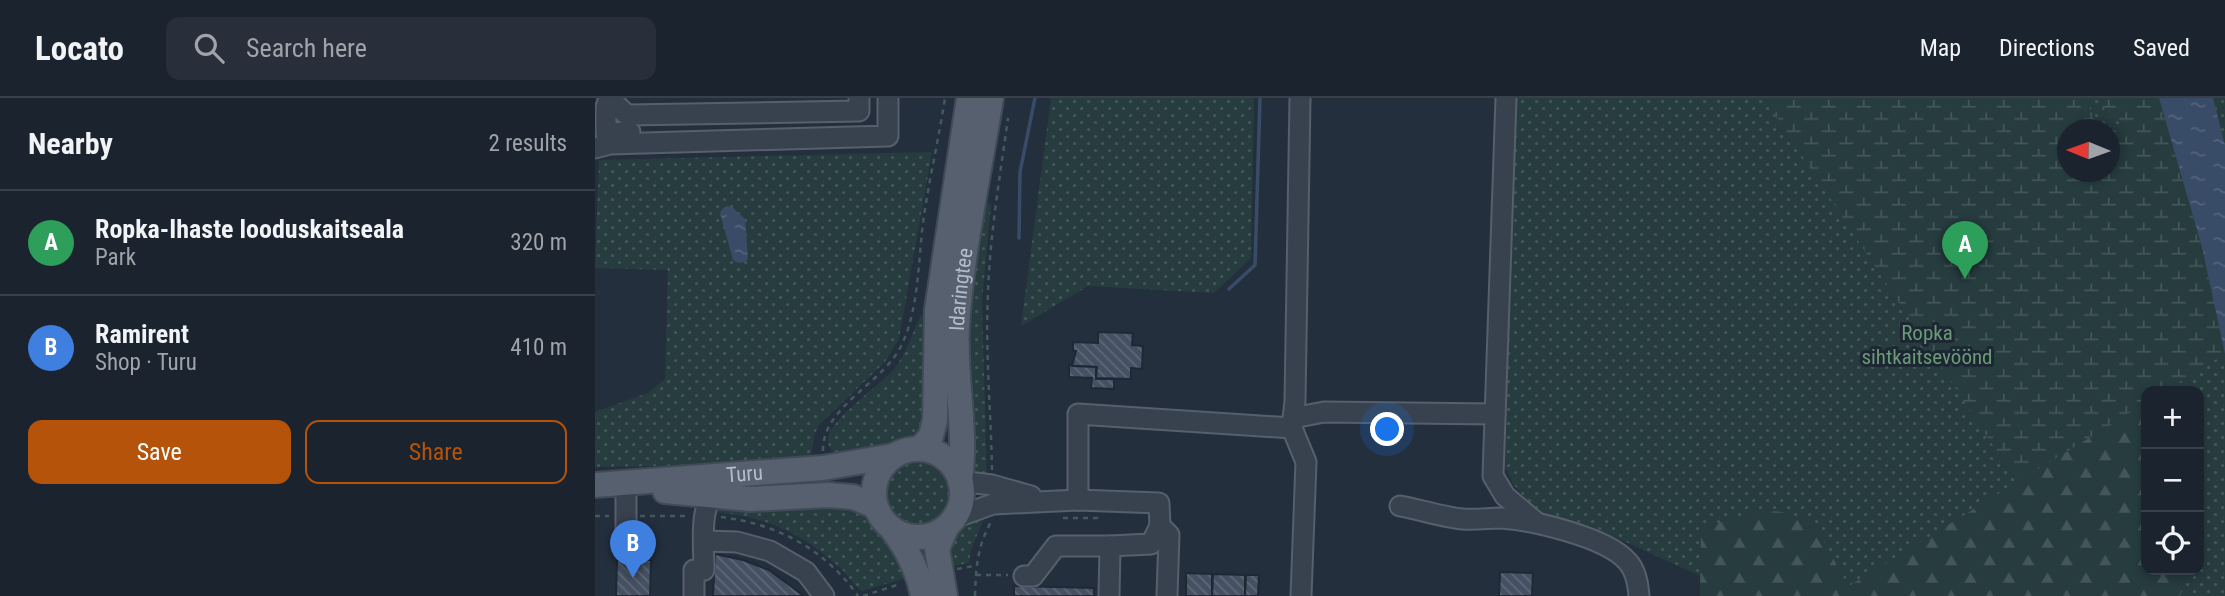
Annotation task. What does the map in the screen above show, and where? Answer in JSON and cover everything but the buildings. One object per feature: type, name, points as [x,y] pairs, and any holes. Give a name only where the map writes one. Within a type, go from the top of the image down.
[{"type":"main road","name":"Idaringtee","points":[[920,449],[931,436],[935,420],[937,310],[969,98]]},
{"type":"main road","name":"Idaringtee","points":[[960,481],[964,456],[957,369],[961,279],[1000,104]]},
{"type":"main road","points":[[916,589],[919,578],[908,551],[879,515],[875,506],[874,488],[876,478],[893,456],[920,449],[946,459],[955,469],[960,481],[960,507],[937,549],[946,596]]},
{"type":"main road","name":"Turu","points":[[595,485],[823,468],[893,456]]},
{"type":"main road","name":"Turu","points":[[595,485],[750,499],[853,496],[875,506]]},
{"type":"main road","points":[[892,529],[905,536],[919,538],[933,535],[950,523]]},
{"type":"street","points":[[859,98],[859,111],[627,115],[610,99],[606,107],[606,133],[875,125],[876,98]]},
{"type":"street","points":[[595,148],[610,144],[887,136],[888,98]]},
{"type":"street","points":[[1300,98],[1296,388],[1292,423],[1306,462],[1301,596]]},
{"type":"street","points":[[1506,98],[1493,466],[1496,484],[1517,508],[1538,523]]},
{"type":"street","points":[[1078,500],[1079,414],[1292,423],[1324,412],[1495,414]]},
{"type":"street","points":[[694,596],[694,570],[704,570],[705,516],[710,495],[717,486],[729,481],[764,473]]},
{"type":"street","points":[[960,481],[994,508]]},
{"type":"street","points":[[626,488],[626,547]]},
{"type":"street","points":[[950,523],[994,508],[1048,501],[1159,503],[1160,526],[1151,544],[1056,546],[1033,576],[1024,576]]},
{"type":"street","points":[[1400,506],[1461,519],[1502,518],[1538,523],[1581,535],[1628,561],[1636,578],[1639,596]]},
{"type":"street","points":[[1160,526],[1169,535],[1167,596]]},
{"type":"street","points":[[704,541],[737,542],[770,551],[806,572],[824,596]]},
{"type":"street","points":[[1109,596],[1110,546]]},
{"type":"path","points":[[823,468],[822,438],[830,421],[892,363],[903,342],[912,313],[924,215],[945,98]]},
{"type":"path","points":[[975,596],[976,566],[982,536],[994,508],[986,361],[1000,104]]},
{"type":"path","points":[[1061,518],[1099,518]]},
{"type":"path","points":[[950,571],[976,566]]},
{"type":"path","points":[[976,575],[1024,576]]},
{"type":"path","points":[[863,596],[916,589]]},
{"type":"green space","points":[[1051,98],[1254,98],[1251,258],[1214,293],[1088,286],[1021,326]]},
{"type":"green space","name":"Ropka sihtkaitsevöönd","points":[[1513,98],[2225,98],[2225,596],[1700,596],[1700,576],[1591,526],[1535,510],[1513,484],[1502,460]]},
{"type":"green space","points":[[1764,98],[2086,98],[2094,119],[2057,119],[2057,182],[2120,182],[2120,124],[2123,124],[2120,119],[2114,119],[2108,114],[2101,98],[2159,98],[2202,247],[2225,354],[2173,386],[2141,386],[2141,406],[2017,482]]},
{"type":"green space","points":[[932,152],[899,339],[885,362],[820,424],[815,433],[811,455],[714,465],[595,467],[595,412],[648,393],[665,379],[668,270],[595,268],[599,160]]},
{"type":"green space","points":[[983,202],[991,204],[982,301],[987,479],[979,477],[972,465],[966,367],[971,289]]},
{"type":"green space","points":[[930,313],[925,425],[898,445],[842,459],[830,448],[828,438],[831,430],[895,368],[921,315]]},
{"type":"green space","points":[[2141,406],[2141,575],[2185,575],[2180,596],[1700,596],[1701,529],[1752,513],[1768,511],[1784,512],[1798,517],[1812,527],[1825,543],[1849,586]]},
{"type":"green space","points":[[920,462],[942,474],[950,488],[951,496],[944,512],[923,530],[907,526],[896,518],[888,508],[885,496],[893,474],[904,466]]},
{"type":"green space","points":[[834,504],[860,512],[876,533],[894,546],[909,577],[862,591],[839,567],[796,535],[766,522],[713,512],[721,506]]},
{"type":"green space","points":[[987,511],[971,550],[969,563],[948,567],[947,556],[951,539],[963,526]]},
{"type":"water","points":[[2159,98],[2213,98],[2225,145],[2225,354],[2202,247]]},
{"type":"water","points":[[727,206],[745,219],[748,259],[745,262],[738,263],[733,260],[720,213]]},
{"type":"waterway","points":[[1019,238],[1020,172],[1035,98]]},
{"type":"waterway","points":[[1229,289],[1255,265],[1260,98]]},
{"type":"place","name":"Ropka-Ihaste looduskaitseala","points":[[1965,279]]},
{"type":"place","name":"Ramirent","points":[[633,578]]}]
